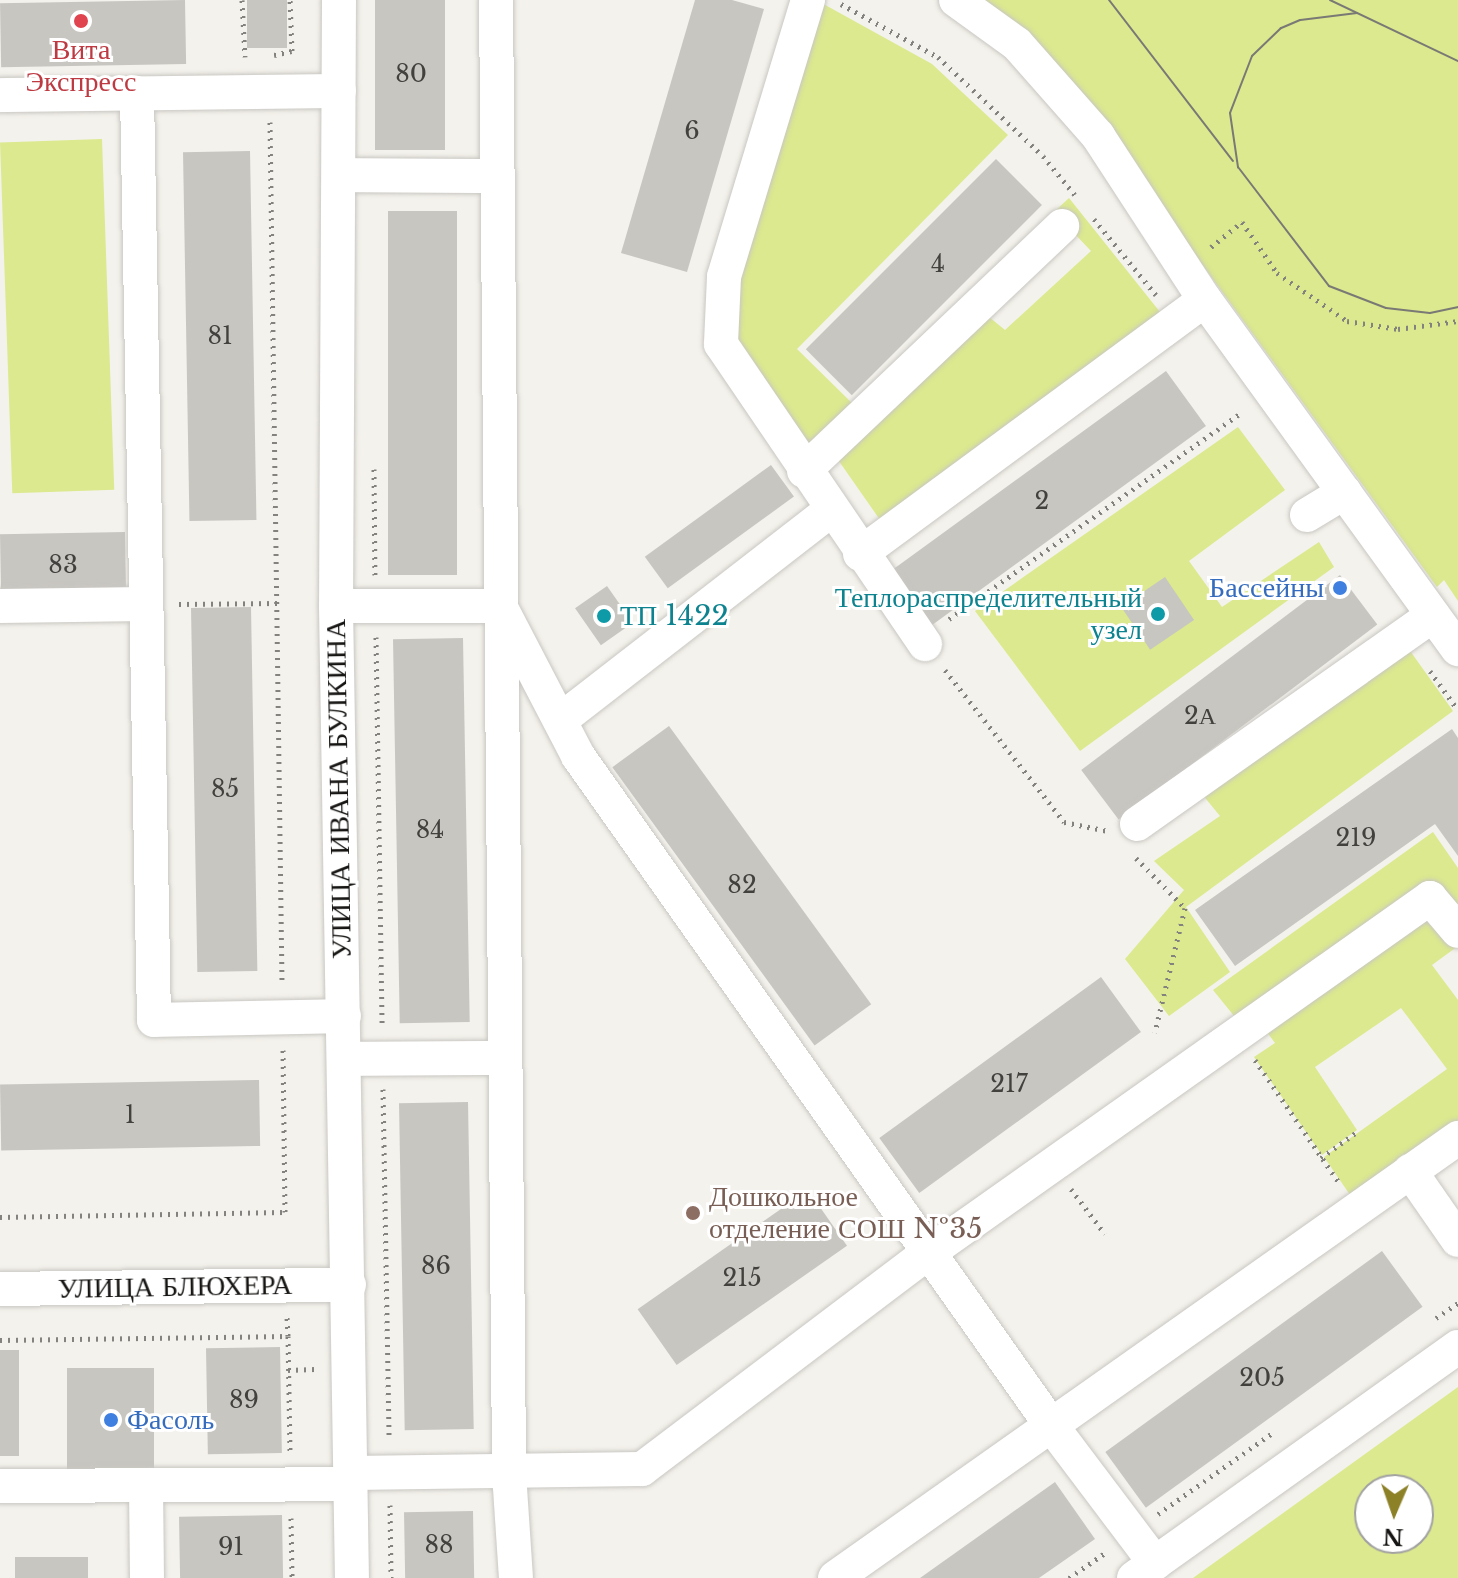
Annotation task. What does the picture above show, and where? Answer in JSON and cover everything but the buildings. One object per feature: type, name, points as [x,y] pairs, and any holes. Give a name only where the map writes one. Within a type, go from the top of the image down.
[{"type":"street","name":"УЛИЦА ИВАНА БУЛКИНА","points":[[339,0],[341,175],[336,606],[352,1578]]},
{"type":"street","points":[[496,0],[509,1473],[516,1578]]},
{"type":"street","points":[[808,0],[724,277],[721,344],[860,554],[933,635]]},
{"type":"street","points":[[956,0],[1017,44],[1098,136],[1205,300],[1458,649]]},
{"type":"street","points":[[0,95],[339,91]]},
{"type":"street","points":[[137,93],[154,1020],[344,1016]]},
{"type":"street","points":[[341,175],[496,176]]},
{"type":"street","points":[[804,471],[1062,226]]},
{"type":"street","points":[[860,554],[1205,300]]},
{"type":"street","points":[[1307,515],[1345,492]]},
{"type":"street","points":[[563,718],[830,511]]},
{"type":"street","points":[[0,606],[146,604]]},
{"type":"street","points":[[336,606],[500,606]]},
{"type":"street","points":[[500,606],[563,718],[578,756],[1051,1425],[1144,1570],[1458,1347]]},
{"type":"street","points":[[1124,837],[1433,615]]},
{"type":"street","points":[[0,1486],[146,1485],[351,1478],[389,1473],[642,1469],[928,1253],[1430,898],[1458,931]]},
{"type":"street","points":[[345,1059],[505,1058]]},
{"type":"street","points":[[835,1578],[1458,1138]]},
{"type":"street","points":[[1410,1171],[1458,1240]]},
{"type":"street","name":"УЛИЦА БЛЮХЕРА","points":[[0,1289],[349,1285]]},
{"type":"street","points":[[146,1485],[147,1578]]},
{"type":"path","points":[[242,0],[243,57],[256,57]]},
{"type":"path","points":[[0,1217],[285,1212],[269,56],[292,51],[290,0]]},
{"type":"path","points":[[1198,257],[1242,222],[1277,273],[1347,321],[1398,329],[1458,321]]},
{"type":"path","points":[[1155,1032],[1185,908],[1124,837],[1064,822],[933,635],[1242,412]]},
{"type":"path","points":[[374,463],[391,1578]]},
{"type":"path","points":[[146,604],[277,603]]},
{"type":"path","points":[[1100,830],[1126,833],[1124,837]]},
{"type":"path","points":[[1252,1056],[1357,1209]]},
{"type":"path","points":[[1321,1158],[1358,1131]]},
{"type":"path","points":[[1068,1185],[1105,1234]]},
{"type":"path","points":[[287,1311],[290,1459]]},
{"type":"path","points":[[0,1340],[288,1336]]},
{"type":"path","points":[[288,1370],[320,1369]]},
{"type":"path","points":[[291,1508],[292,1578]]},
{"type":"green space","points":[[977,0],[1458,0],[1458,601],[1444,580],[1437,587],[1132,168]]},
{"type":"green space","points":[[818,1],[932,64],[1008,135],[797,349],[857,408],[807,455],[731,343],[733,281]]},
{"type":"green space","points":[[102,139],[114,490],[12,493],[0,143]]},
{"type":"green space","points":[[1069,198],[1168,322],[885,527],[834,454],[983,312],[1005,330],[1091,251],[1054,212]]},
{"type":"green space","points":[[1238,427],[1285,490],[1189,561],[1222,607],[1319,542],[1334,567],[1080,751],[975,611]]},
{"type":"green space","points":[[1403,641],[1453,711],[1186,907],[1230,972],[1169,1016],[1125,959],[1184,890],[1154,861],[1220,816],[1197,788]]},
{"type":"green space","points":[[1433,832],[1458,868],[1458,928],[1434,893],[1243,1027],[1213,990]]},
{"type":"green space","points":[[1432,900],[1458,946],[1432,965],[1458,1000],[1458,1134],[1357,1205],[1324,1157],[1447,1069],[1401,1008],[1315,1067],[1357,1130],[1322,1155],[1254,1057],[1275,1043],[1259,1021]]},
{"type":"green space","points":[[1458,1387],[1458,1578],[1193,1578]]},
{"type":"tram line","points":[[1109,0],[1233,161]]},
{"type":"tram line","points":[[1330,0],[1458,61]]},
{"type":"tram line","points":[[1357,13],[1300,20],[1281,28],[1252,56],[1230,113],[1238,167],[1329,286],[1386,308],[1430,313],[1458,307]]},
{"type":"place","name":"Вита Экспресс","points":[[81,21]]},
{"type":"place","name":"Бассейны","points":[[1340,588]]},
{"type":"place","name":"Теплораспределительный узел","points":[[1158,614]]},
{"type":"place","name":"ТП 1422","points":[[604,616]]},
{"type":"place","name":"Дошкольное отделение СОШ №35","points":[[693,1213]]},
{"type":"place","name":"Фасоль","points":[[111,1420]]}]
